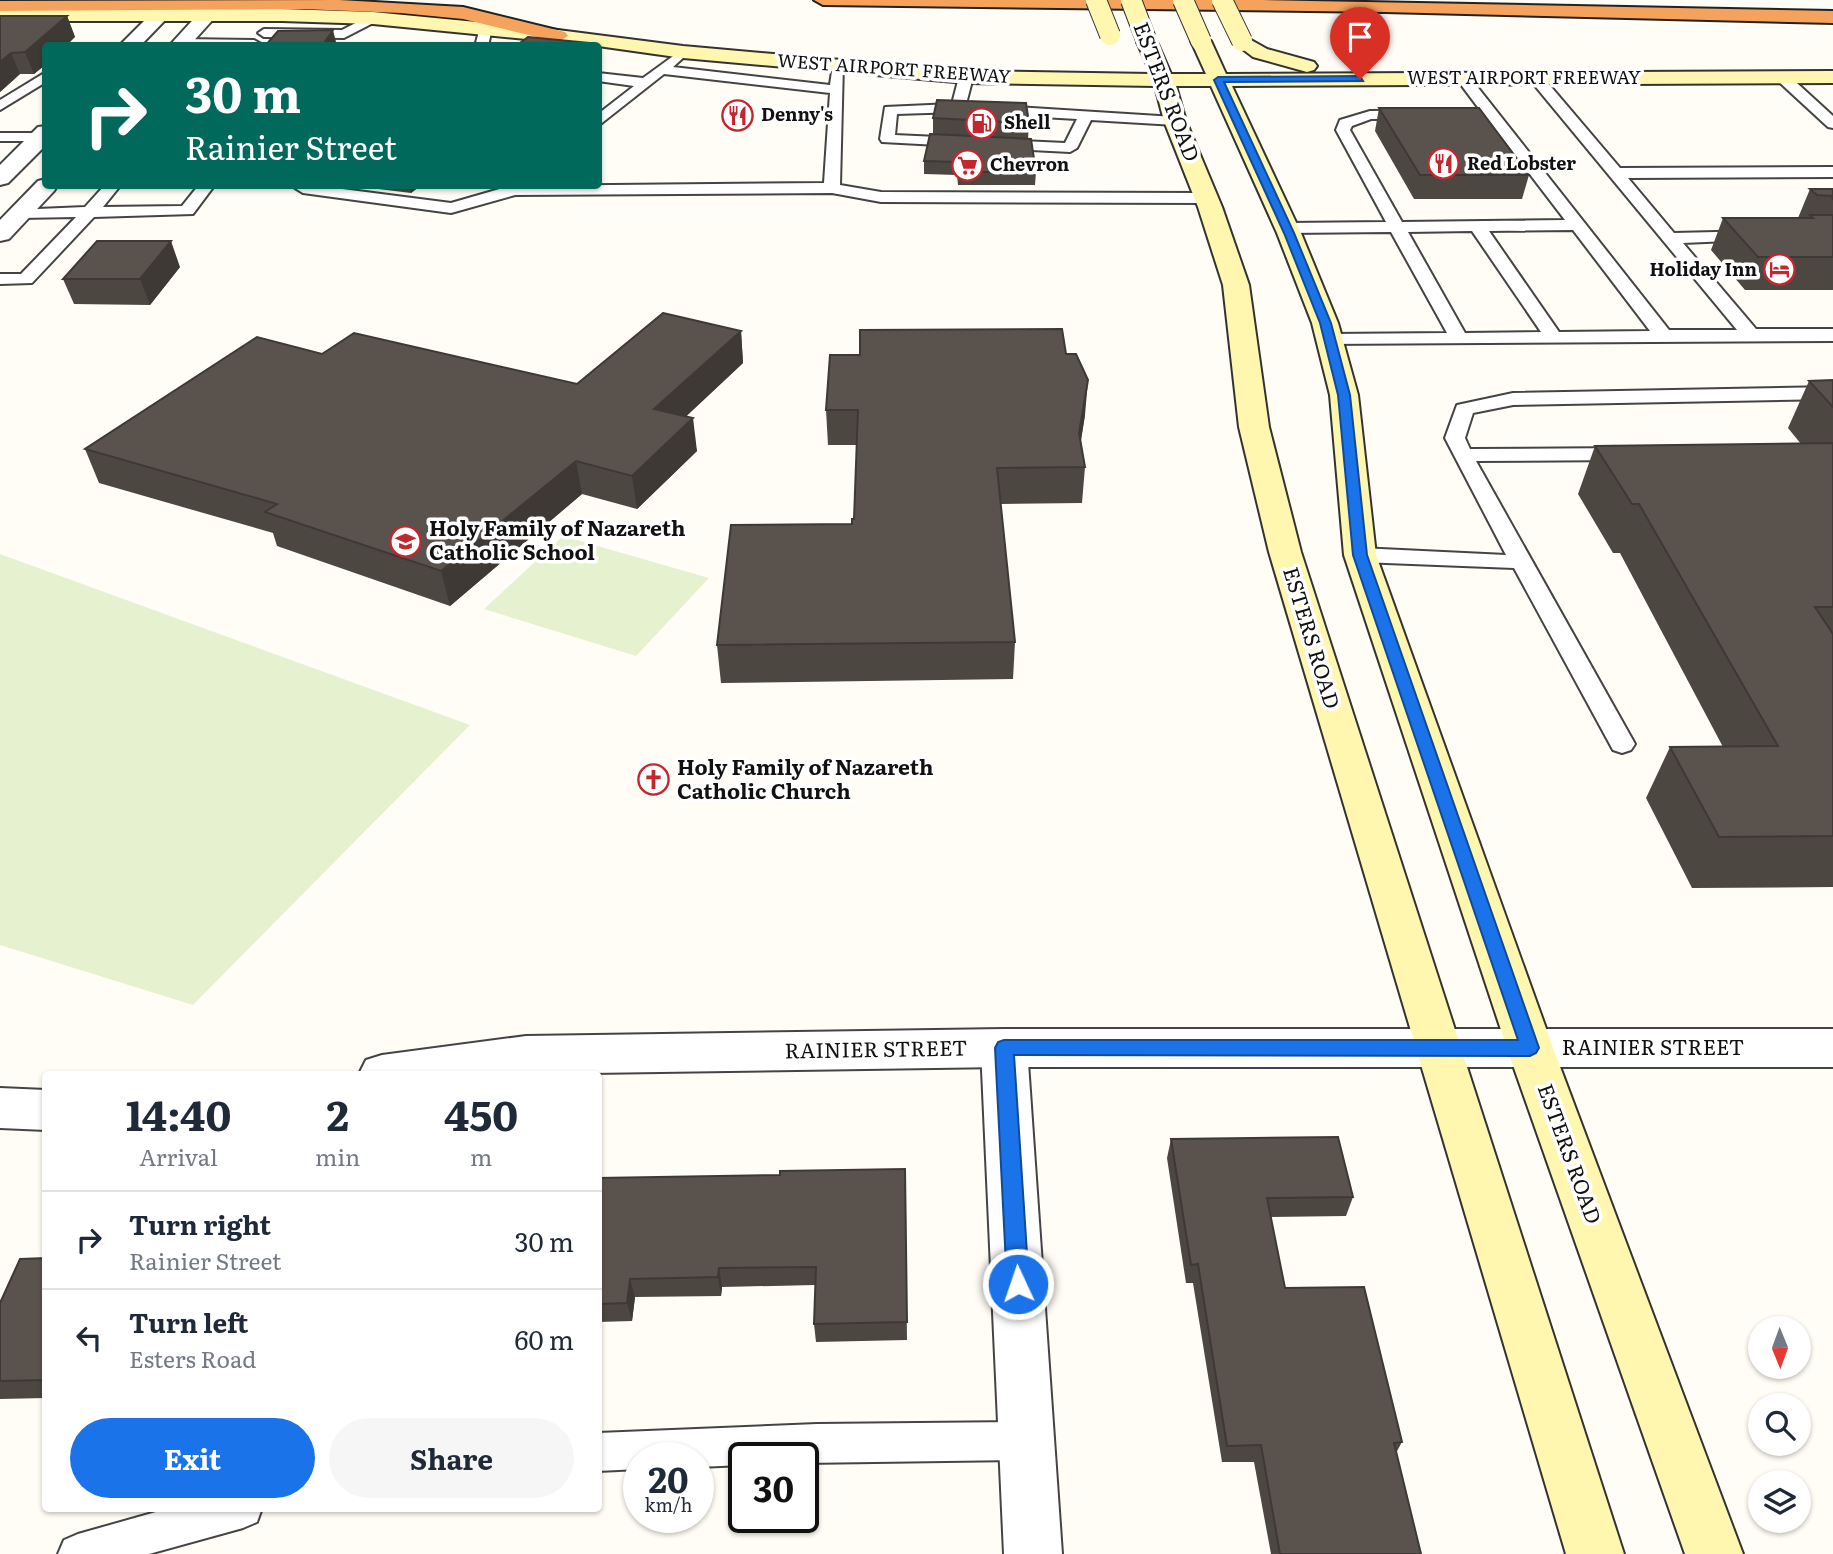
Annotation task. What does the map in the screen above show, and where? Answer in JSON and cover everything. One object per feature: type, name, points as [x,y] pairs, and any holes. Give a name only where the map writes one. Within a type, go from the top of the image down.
[{"type":"highway","points":[[823,0],[1384,7],[1833,17]]},
{"type":"highway","points":[[0,6],[303,4],[401,8],[463,13],[562,40]]},
{"type":"main road","points":[[965,77],[1088,69],[1111,49],[1097,0]]},
{"type":"main road","name":"ESTERS ROAD","points":[[1131,0],[1164,80],[1175,121],[1207,198],[1236,285],[1254,427],[1282,540],[1436,1048],[1595,1554]]},
{"type":"main road","name":"ESTERS ROAD","points":[[1183,0],[1287,228],[1330,340],[1344,395],[1360,555],[1530,1048],[1714,1554]]},
{"type":"main road","points":[[1222,0],[1242,41],[1259,53],[1295,65],[1463,78]]},
{"type":"main road","name":"WEST AIRPORT FREEWAY","points":[[0,15],[282,15],[373,18],[484,37],[582,42]]},
{"type":"main road","name":"WEST AIRPORT FREEWAY","points":[[602,44],[965,77],[1164,80],[1833,77]]},
{"type":"main road","points":[[965,77],[1001,83],[1111,89],[1146,100],[1175,121]]},
{"type":"main road","points":[[1279,99],[1293,92],[1386,79]]},
{"type":"main road","points":[[1252,153],[1250,123],[1258,114]]},
{"type":"street","points":[[130,42],[162,15]]},
{"type":"street","points":[[181,42],[208,15]]},
{"type":"street","points":[[0,178],[42,137]]},
{"type":"street","points":[[0,234],[43,189]]},
{"type":"street","points":[[1004,1048],[1033,1554]]},
{"type":"street","name":"RAINIER STREET","points":[[405,1071],[526,1055],[1004,1048],[1833,1048]]},
{"type":"street","points":[[0,1108],[42,1110]]},
{"type":"lane","points":[[256,42],[282,15]]},
{"type":"lane","points":[[264,33],[344,34],[373,18]]},
{"type":"lane","points":[[602,119],[683,52]]},
{"type":"lane","points":[[832,188],[838,67]]},
{"type":"lane","points":[[662,70],[837,90]]},
{"type":"lane","points":[[958,108],[965,77]]},
{"type":"lane","points":[[1782,77],[1833,124]]},
{"type":"lane","points":[[602,78],[646,83]]},
{"type":"lane","points":[[1463,78],[1664,336]]},
{"type":"lane","points":[[1536,78],[1751,335]]},
{"type":"lane","points":[[0,106],[42,79]]},
{"type":"lane","points":[[1086,116],[1070,148],[887,139],[890,110],[958,108],[1175,121]]},
{"type":"lane","points":[[1459,339],[1343,130],[1345,122],[1370,115],[1491,114]]},
{"type":"lane","points":[[0,137],[42,135]]},
{"type":"lane","points":[[1615,173],[1833,172]]},
{"type":"lane","points":[[602,188],[832,188],[881,197],[1207,198]]},
{"type":"lane","points":[[0,279],[26,279],[109,189]]},
{"type":"lane","points":[[20,213],[187,211],[204,189]]},
{"type":"lane","points":[[310,189],[451,208],[514,189]]},
{"type":"lane","points":[[1287,228],[1578,225]]},
{"type":"lane","points":[[1477,226],[1554,338]]},
{"type":"lane","points":[[1670,238],[1768,234]]},
{"type":"lane","points":[[1330,340],[1833,335]]},
{"type":"lane","points":[[1622,744],[1462,455],[1455,438],[1464,409],[1513,399],[1833,393]]},
{"type":"lane","points":[[1462,455],[1655,454]]},
{"type":"lane","points":[[1360,555],[1521,562]]},
{"type":"lane","points":[[602,1452],[817,1443],[1027,1441]]},
{"type":"lane","points":[[78,1554],[229,1512]]},
{"type":"green space","points":[[563,536],[709,578],[636,656],[484,609]]},
{"type":"green space","points":[[0,554],[470,725],[193,1005],[0,945]]},
{"type":"building","points":[[0,16],[67,16],[25,52],[11,53],[0,62]]},
{"type":"building","points":[[333,30],[325,42],[268,42],[278,31]]},
{"type":"building","points":[[528,37],[580,42],[521,42]]},
{"type":"building","points":[[937,100],[1026,103],[1029,123],[933,118]]},
{"type":"building","points":[[1379,108],[1479,108],[1529,175],[1420,175]]},
{"type":"building","points":[[930,134],[1031,139],[1036,172],[958,172],[958,162],[924,161]]},
{"type":"building","points":[[1810,189],[1833,189],[1833,200],[1832,196],[1817,195]]},
{"type":"building","points":[[1810,215],[1833,215],[1833,257],[1758,257],[1723,218],[1813,218]]},
{"type":"building","points":[[97,241],[171,241],[140,279],[63,279]]},
{"type":"building","points":[[663,313],[741,331],[654,409],[693,418],[632,476],[576,461],[441,571],[265,512],[277,504],[85,449],[257,337],[322,354],[354,333],[577,384]]},
{"type":"building","points":[[1062,329],[1066,354],[1076,354],[1088,380],[1079,433],[1085,467],[997,468],[1015,642],[717,645],[731,525],[852,524],[854,519],[858,410],[826,410],[830,355],[860,355],[860,330]]},
{"type":"building","points":[[1833,380],[1833,407],[1809,381]]},
{"type":"building","points":[[1833,443],[1833,607],[1815,607],[1833,634],[1833,836],[1719,837],[1670,747],[1778,746],[1639,504],[1632,504],[1595,446]]},
{"type":"building","points":[[1338,1137],[1353,1197],[1267,1198],[1285,1288],[1364,1287],[1402,1442],[1394,1443],[1421,1554],[1280,1554],[1261,1445],[1227,1446],[1198,1264],[1191,1265],[1171,1139]]},
{"type":"building","points":[[905,1169],[907,1322],[814,1324],[816,1267],[719,1268],[718,1277],[630,1279],[627,1303],[602,1304],[602,1178],[780,1175],[780,1171]]},
{"type":"building","points":[[42,1258],[42,1380],[0,1381],[0,1303],[20,1259]]},
{"type":"place","name":"Denny's","points":[[738,115]]},
{"type":"place","name":"Shell","points":[[981,123]]},
{"type":"place","name":"Red Lobster","points":[[1444,164]]},
{"type":"place","name":"Chevron","points":[[967,165]]},
{"type":"place","name":"Holiday Inn","points":[[1780,270]]},
{"type":"place","name":"Holy Family of Nazareth Catholic School","points":[[406,541]]},
{"type":"place","name":"Holy Family of Nazareth Catholic Church","points":[[654,780]]},
{"type":"route","points":[[1018,1284],[1004,1048],[1530,1048],[1360,555],[1344,395],[1325,323],[1289,233],[1218,80],[1360,79]]}]
